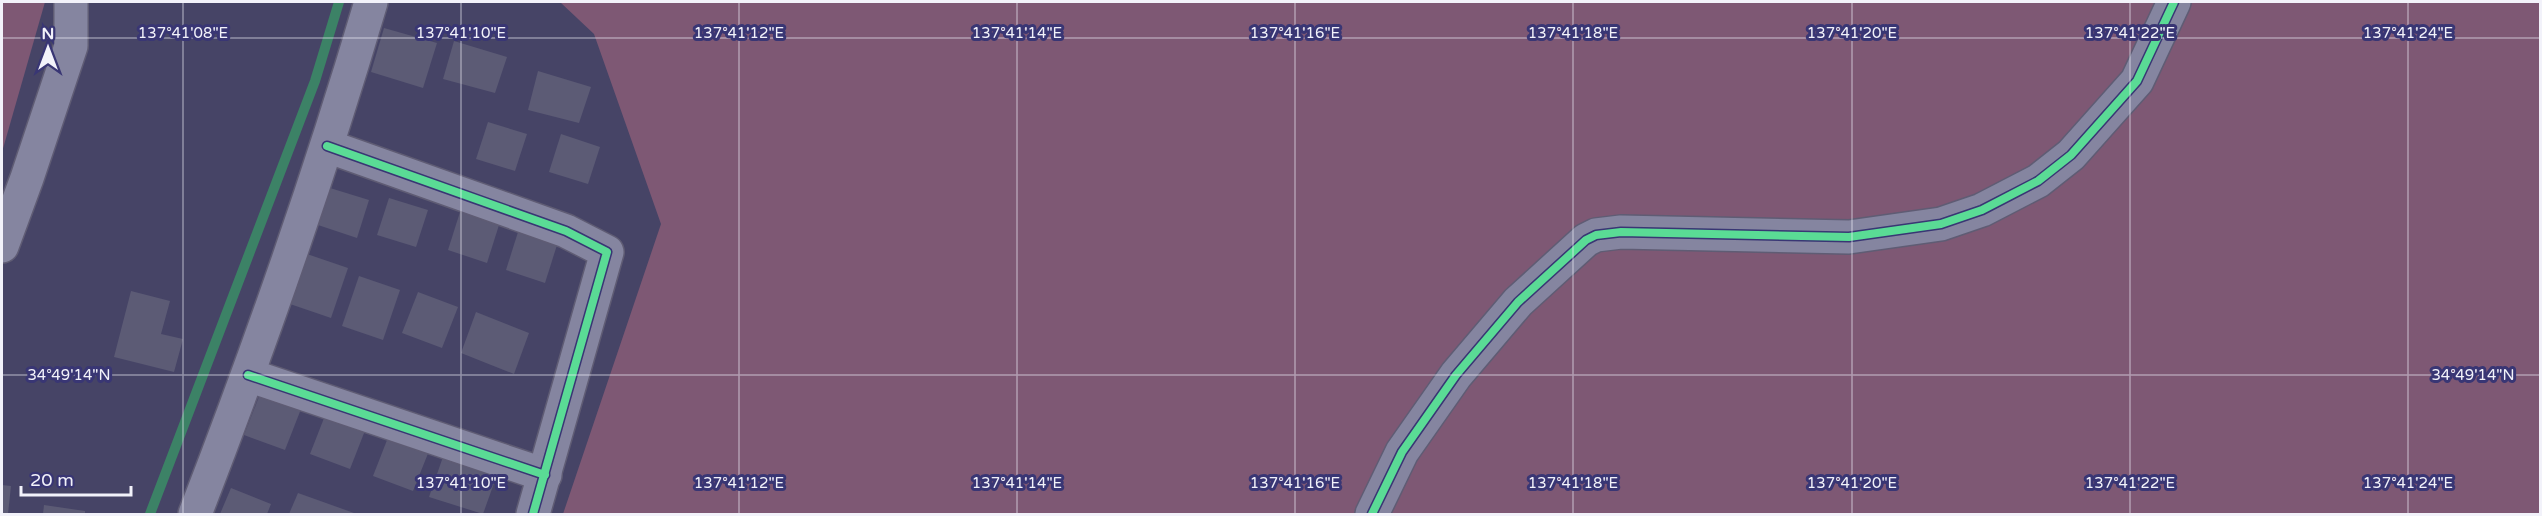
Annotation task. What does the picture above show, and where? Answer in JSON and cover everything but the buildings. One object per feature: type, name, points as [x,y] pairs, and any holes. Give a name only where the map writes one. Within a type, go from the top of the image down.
[{"type":"street","points":[[2,246],[71,46],[71,2]]},
{"type":"street","points":[[195,514],[248,375],[327,146],[370,2]]},
{"type":"street","points":[[1372,514],[1402,452],[1456,375],[1518,302],[1586,240],[1596,235],[1621,232],[1849,237],[1941,224],[1982,210],[2038,181],[2071,155],[2137,81],[2174,2]]},
{"type":"street","points":[[327,146],[566,231],[607,252],[533,514]]},
{"type":"street","points":[[248,375],[545,475]]},
{"type":"shaded area","points":[[2,2],[45,2],[2,152]]},
{"type":"shaded area","points":[[560,2],[2540,2],[2540,514],[563,514],[661,224],[594,34]]},
{"type":"waterway","points":[[150,514],[315,81],[339,2]]},
{"type":"cycle path","points":[[1372,514],[1402,452],[1456,375],[1518,302],[1586,240],[1596,235],[1621,232],[1849,237],[1941,224],[1982,210],[2038,181],[2071,155],[2137,81],[2174,2]]},
{"type":"cycle path","points":[[327,146],[566,231],[607,252],[533,514]]},
{"type":"cycle path","points":[[248,375],[545,475]]}]
